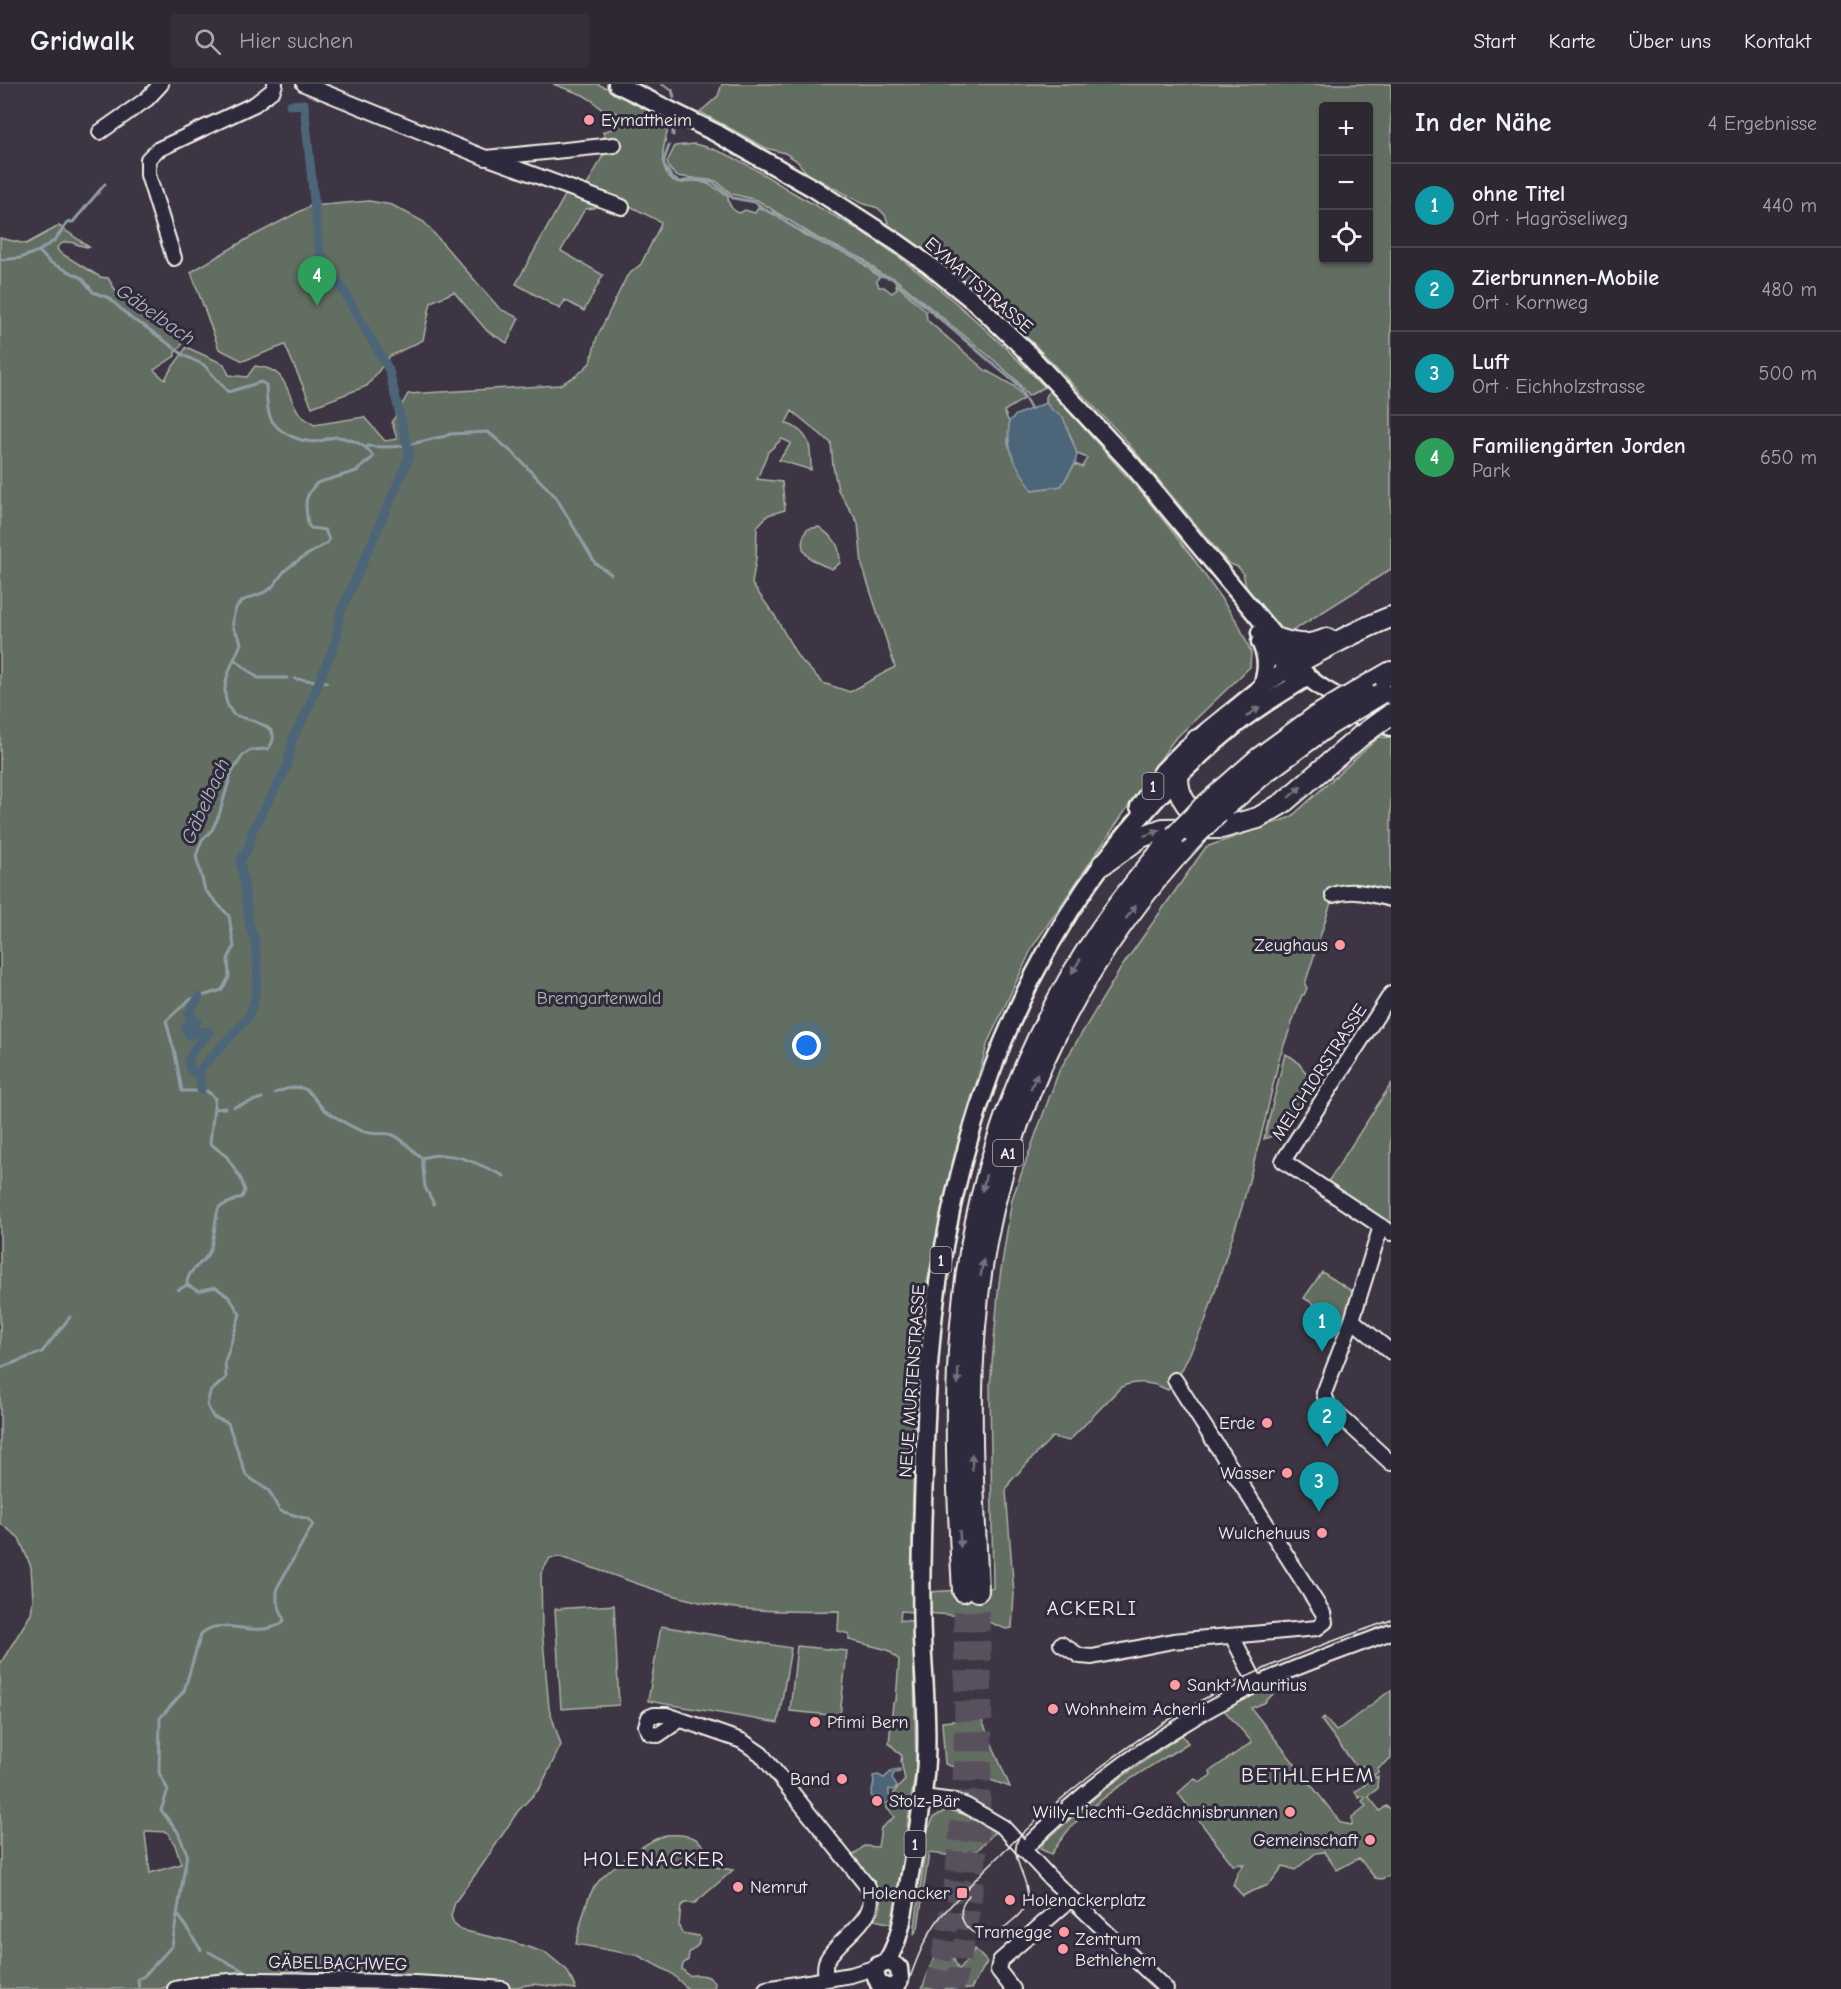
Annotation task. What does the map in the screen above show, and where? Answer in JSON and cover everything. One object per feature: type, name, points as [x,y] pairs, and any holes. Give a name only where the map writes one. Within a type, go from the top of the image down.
[{"type":"highway","points":[[1297,673],[1364,628],[1391,617]]},
{"type":"highway","points":[[1278,639],[1304,646],[1316,644],[1349,630],[1364,628]]},
{"type":"highway","name":"A1","points":[[1322,721],[1362,688],[1391,672]]},
{"type":"highway","name":"A1","points":[[1211,810],[1175,836],[1117,905],[1068,981],[1024,1067],[1006,1111],[990,1161],[969,1253],[959,1349],[957,1440],[970,1591],[974,1342],[985,1248],[1005,1163],[1037,1073],[1080,988],[1106,947],[1134,908],[1195,836],[1211,810],[1253,763],[1322,721],[1387,691]]},
{"type":"highway","points":[[1102,864],[1141,837],[1163,829],[1221,828],[1258,818],[1276,808],[1362,735],[1391,714]]},
{"type":"highway","points":[[1197,740],[1184,758],[1179,777],[1183,800],[1198,816],[1209,820],[1246,822]]},
{"type":"main road","name":"EYMATTSTRASSE","points":[[617,84],[717,133],[784,171],[878,229],[958,288],[1023,348],[1166,504],[1245,603],[1278,639],[1312,695],[1352,715],[1391,727]]},
{"type":"main road","name":"EYMATTSTRASSE","points":[[1245,603],[1257,638],[1266,654],[1262,687]]},
{"type":"main road","name":"EYMATTSTRASSE","points":[[1255,628],[1297,673],[1357,705],[1391,714]]},
{"type":"main road","name":"NEUE MURTENSTRASSE","points":[[886,1978],[902,1943],[901,1927],[923,1797],[927,1734],[921,1584],[927,1388],[935,1299],[949,1221],[976,1115],[1005,1034],[1045,952],[1163,771],[1262,687],[1297,673]]},
{"type":"main road","name":"NEUE MURTENSTRASSE","points":[[1119,841],[1179,777],[1240,722],[1270,700],[1297,673]]},
{"type":"street","points":[[100,132],[147,99],[161,84]]},
{"type":"street","points":[[174,258],[148,175],[148,159],[157,150],[255,104],[273,90],[274,84]]},
{"type":"street","points":[[304,84],[486,158],[622,207]]},
{"type":"street","points":[[486,158],[614,146]]},
{"type":"street","points":[[1333,895],[1358,891],[1391,899]]},
{"type":"street","name":"MELCHIORSTRASSE","points":[[1386,1229],[1283,1161],[1391,994]]},
{"type":"street","points":[[1386,1229],[1325,1388],[1324,1399],[1391,1463]]},
{"type":"street","points":[[1352,1320],[1391,1352]]},
{"type":"street","points":[[1061,1644],[1080,1656],[1092,1657],[1162,1642],[1317,1628],[1325,1622],[1323,1613],[1175,1380]]},
{"type":"street","points":[[1023,1850],[1075,1802],[1116,1769],[1189,1722],[1257,1685],[1391,1632]]},
{"type":"street","points":[[1232,1636],[1257,1685]]},
{"type":"street","points":[[680,1720],[742,1741],[756,1749],[867,1886],[872,1901],[869,1913],[835,1947],[826,1961],[831,1978]]},
{"type":"street","points":[[923,1797],[954,1801],[983,1813],[1006,1829],[1023,1850],[1071,1899],[1166,1989]]},
{"type":"street","points":[[1012,1989],[1000,1973],[999,1963],[1071,1899]]},
{"type":"street","points":[[766,1989],[851,1975],[886,1978]]},
{"type":"street","name":"GÄBELBACHWEG","points":[[175,1989],[214,1981],[254,1979],[420,1983],[502,1989]]},
{"type":"green space","name":"Bremgartenwald","points":[[553,84],[597,84],[622,94],[668,119],[663,155],[665,168],[674,181],[709,184],[728,197],[735,211],[740,213],[745,210],[755,213],[758,207],[775,215],[806,236],[856,258],[879,277],[877,281],[879,287],[884,287],[892,293],[897,289],[896,284],[926,311],[927,320],[985,370],[1014,386],[1024,399],[1004,411],[1009,422],[1008,444],[1032,490],[1061,486],[1075,464],[1082,467],[1087,458],[1077,454],[1070,434],[1046,403],[1050,390],[1146,498],[1193,558],[1238,623],[1251,652],[1250,667],[1173,741],[1033,946],[988,1042],[948,1183],[916,1335],[911,1593],[993,1588],[990,1386],[999,1283],[1012,1199],[1059,1071],[1121,968],[1206,847],[1291,817],[1379,737],[1391,738],[1391,894],[1335,890],[1305,984],[1307,988],[1302,995],[1279,1059],[1242,1207],[1205,1322],[1178,1378],[1168,1390],[1144,1383],[1133,1383],[1121,1387],[1069,1441],[1052,1437],[1010,1482],[1006,1491],[1014,1594],[1012,1628],[1006,1629],[976,1617],[901,1611],[900,1620],[913,1621],[916,1766],[893,1924],[874,1920],[881,1903],[879,1895],[870,1879],[851,1857],[864,1846],[878,1847],[881,1828],[894,1817],[886,1807],[894,1801],[894,1792],[905,1780],[902,1756],[889,1743],[893,1703],[896,1701],[899,1660],[888,1650],[849,1640],[849,1634],[838,1631],[839,1611],[770,1611],[707,1604],[664,1593],[560,1557],[550,1558],[541,1574],[542,1628],[549,1708],[561,1745],[540,1788],[518,1811],[455,1902],[451,1916],[454,1924],[461,1930],[509,1941],[546,1953],[567,1970],[576,1989],[533,1984],[516,1987],[422,1980],[191,1980],[160,1989],[0,1989],[0,1664],[31,1614],[33,1599],[31,1567],[19,1538],[0,1523],[0,238],[26,244],[59,226],[89,247],[65,242],[57,248],[59,252],[100,277],[108,278],[116,291],[148,311],[182,342],[175,356],[154,370],[165,380],[186,347],[224,364],[229,375],[247,377],[255,366],[274,371],[284,382],[300,415],[314,425],[364,417],[385,441],[397,439],[392,422],[408,394],[559,385],[576,376],[590,363],[597,337],[627,276],[641,264],[661,222],[626,204],[585,189],[607,148],[603,132],[618,127],[621,121],[617,113],[601,109],[583,95]],"holes":[[[792,411],[831,443],[838,490],[858,523],[862,565],[895,667],[850,692],[823,683],[798,657],[775,616],[752,584],[756,559],[757,527],[768,515],[785,510],[782,482],[757,479],[768,452],[782,439],[791,443],[779,460],[811,470],[808,441],[800,431],[786,423]],[[146,1831],[167,1832],[175,1845],[181,1864],[150,1873]]]},
{"type":"green space","points":[[722,84],[1391,84],[1391,569],[1291,632],[1281,630],[1246,587],[1243,573],[1238,567],[1228,563],[1122,436],[1031,341],[965,281],[889,225],[885,215],[878,208],[861,203],[807,173],[796,160],[785,153],[766,148],[700,112],[718,96]]},
{"type":"green space","points":[[694,144],[720,152],[745,164],[879,243],[965,311],[1045,387],[1028,396],[1016,380],[995,361],[894,278],[881,274],[863,259],[817,238],[757,200],[732,194],[716,181],[676,176],[667,162],[675,146]]},
{"type":"green space","points":[[568,190],[601,202],[594,208],[585,209],[561,251],[603,275],[584,311],[565,300],[560,309],[516,284]]},
{"type":"green space","points":[[369,201],[392,205],[424,222],[500,309],[519,318],[507,343],[487,331],[454,292],[431,302],[423,340],[390,356],[367,386],[312,407],[285,345],[243,361],[219,349],[191,272],[310,206]]},
{"type":"green space","points":[[819,527],[832,538],[839,550],[840,563],[832,569],[812,560],[802,544],[807,529]]},
{"type":"green space","points":[[1285,1054],[1298,1062],[1313,1080],[1283,1132],[1264,1139]]},
{"type":"green space","points":[[1391,1084],[1391,1227],[1326,1185]]},
{"type":"green space","points":[[1322,1272],[1355,1293],[1345,1324],[1304,1298]]},
{"type":"green space","points":[[614,1605],[619,1705],[561,1709],[555,1609]]},
{"type":"green space","points":[[661,1626],[791,1648],[778,1723],[648,1701]]},
{"type":"green space","points":[[797,1646],[847,1651],[840,1716],[790,1711]]},
{"type":"green space","points":[[1269,1687],[1273,1694],[1264,1703],[1251,1708],[1341,1823],[1352,1825],[1352,1817],[1366,1806],[1362,1801],[1365,1798],[1363,1796],[1359,1798],[1355,1792],[1367,1783],[1369,1772],[1363,1766],[1355,1765],[1321,1720],[1324,1717],[1336,1731],[1391,1690],[1391,1759],[1378,1768],[1378,1772],[1374,1775],[1376,1778],[1378,1776],[1377,1789],[1368,1796],[1380,1811],[1386,1806],[1391,1809],[1389,1833],[1391,1836],[1391,1875],[1381,1879],[1375,1878],[1359,1858],[1337,1870],[1324,1852],[1316,1853],[1295,1870],[1283,1866],[1269,1885],[1243,1896],[1233,1885],[1244,1864],[1233,1865],[1178,1793],[1194,1779],[1201,1782],[1211,1775],[1210,1771],[1252,1742],[1224,1710]]},
{"type":"green space","points":[[981,1718],[1010,1787],[945,1764],[942,1722]]},
{"type":"green space","points":[[1182,1735],[1188,1743],[1128,1780],[1086,1812],[1071,1827],[1051,1854],[1040,1849],[1044,1842],[1106,1788]]},
{"type":"green space","points":[[946,1810],[972,1818],[995,1832],[970,1858],[929,1853],[918,1928],[914,1934],[928,1829],[934,1817]]},
{"type":"green space","points":[[666,1835],[685,1835],[698,1840],[715,1867],[733,1870],[695,1903],[685,1903],[681,1906],[679,1925],[682,1933],[700,1938],[698,1945],[689,1953],[688,1960],[683,1964],[682,1969],[688,1975],[709,1977],[715,1983],[714,1989],[688,1989],[671,1973],[635,1954],[576,1944],[583,1914],[595,1886],[638,1849]]},
{"type":"green space","points":[[946,1943],[959,1970],[975,1949],[987,1962],[971,1989],[922,1989],[933,1960]]},
{"type":"water","points":[[1046,403],[1063,417],[1077,454],[1075,464],[1061,486],[1032,490],[1013,458],[1009,443],[1009,422],[1016,415]]},
{"type":"water","points":[[900,1769],[900,1772],[894,1773],[892,1778],[897,1787],[893,1790],[889,1789],[892,1800],[886,1804],[879,1797],[873,1798],[871,1795],[873,1776],[878,1775],[884,1778],[893,1770]]},
{"type":"waterway","points":[[662,84],[672,90],[674,97]]},
{"type":"waterway","points":[[201,1090],[201,1068],[248,1018],[255,999],[256,956],[240,862],[249,846],[252,831],[287,767],[293,738],[307,711],[336,640],[340,614],[409,458],[389,370],[319,249],[304,104],[290,105]]},
{"type":"waterway","points":[[673,126],[673,135]]},
{"type":"waterway","points":[[669,146],[664,165],[672,178],[680,182],[694,179],[714,183],[733,198],[755,202],[826,245],[860,258],[879,275],[892,278],[1017,384],[1031,409]]},
{"type":"waterway","points":[[39,251],[55,240],[68,222],[73,222],[105,184]]},
{"type":"waterway","name":"Gäbelbach","points":[[0,260],[20,258],[39,251],[49,262],[82,278],[93,292],[109,298],[133,320],[185,356],[204,365],[228,392],[261,382],[266,385],[271,418],[277,427],[288,435],[314,442],[336,437],[348,439],[359,443],[373,457],[357,471],[317,483],[312,488],[306,507],[308,525],[311,528],[325,530],[329,540],[288,568],[270,589],[242,601],[235,611],[233,627],[241,644],[226,679],[225,697],[233,714],[269,729],[273,734],[273,741],[268,749],[251,750],[243,755],[231,774],[219,815],[212,830],[202,840],[196,856],[205,890],[229,916],[234,947],[228,959],[229,977],[222,990],[189,1000],[166,1021],[182,1091],[207,1091],[215,1098],[210,1143],[227,1157],[241,1179],[245,1191],[242,1197],[219,1207],[210,1249],[189,1275],[187,1285],[198,1291],[215,1287],[229,1297],[240,1314],[225,1362],[226,1378],[210,1392],[207,1405],[213,1417],[228,1423],[246,1475],[269,1491],[280,1511],[308,1519],[313,1524],[277,1588],[277,1601],[284,1620],[281,1624],[259,1629],[218,1627],[201,1634],[184,1691],[160,1718],[159,1773],[168,1790],[161,1810],[178,1832],[187,1854],[172,1946],[144,1976],[138,1979],[139,1989]]},
{"type":"waterway","points":[[368,446],[395,447],[450,434],[488,432],[514,454],[556,497],[595,563],[611,574]]},
{"type":"waterway","points":[[235,660],[258,678],[287,678]]},
{"type":"waterway","points":[[295,679],[327,682]]},
{"type":"waterway","points":[[199,997],[188,1015],[197,1021],[185,1029],[190,1036],[197,1031],[209,1032],[195,1048],[188,1061],[191,1071],[200,1075]]},
{"type":"waterway","points":[[275,1093],[291,1088],[302,1088],[309,1092],[325,1110],[354,1128],[373,1134],[390,1134],[397,1137],[422,1158],[425,1187],[434,1204]]},
{"type":"waterway","points":[[234,1107],[262,1098]]},
{"type":"waterway","points":[[215,1109],[225,1108]]},
{"type":"waterway","points":[[422,1158],[433,1155],[454,1156],[474,1162],[504,1176]]},
{"type":"waterway","points":[[178,1290],[187,1285]]},
{"type":"waterway","points":[[0,1368],[42,1352],[70,1317]]},
{"type":"waterway","points":[[179,1916],[201,1950]]},
{"type":"waterway","points":[[209,1952],[251,1975]]},
{"type":"tunnel","points":[[934,1989],[953,1890],[962,1791],[963,1591]]},
{"type":"tunnel","points":[[954,1989],[973,1891],[978,1841],[982,1741],[978,1591]]},
{"type":"tram line","points":[[906,1989],[925,1942],[941,1916],[1013,1842],[1091,1774],[1176,1715],[1221,1690],[1298,1654],[1391,1620]]},
{"type":"tram line","points":[[969,1895],[964,1902],[961,1914],[966,1925],[975,1934],[981,1936],[997,1934],[1021,1913],[1027,1898],[1027,1889],[1016,1855],[1019,1837]]},
{"type":"place","name":"Eymattheim","points":[[589,120]]},
{"type":"place","name":"Familiengärten Jorden","points":[[317,306]]},
{"type":"place","name":"Zeughaus","points":[[1340,945]]},
{"type":"place","name":"ohne Titel","points":[[1322,1352]]},
{"type":"place","name":"Erde","points":[[1267,1423]]},
{"type":"place","name":"Zierbrunnen-Mobile","points":[[1327,1447]]},
{"type":"place","name":"Wasser","points":[[1287,1473]]},
{"type":"place","name":"Luft","points":[[1319,1512]]},
{"type":"place","name":"Wulchehuus","points":[[1322,1533]]},
{"type":"place","name":"Sankt Mauritius","points":[[1175,1685]]},
{"type":"place","name":"Wohnheim Acherli","points":[[1053,1709]]},
{"type":"place","name":"Pfimi Bern","points":[[815,1722]]},
{"type":"place","name":"Band","points":[[842,1779]]},
{"type":"place","name":"Stolz-Bär","points":[[877,1801]]},
{"type":"place","name":"Willy-Liechti-Gedächnisbrunnen","points":[[1290,1812]]},
{"type":"place","name":"Gemeinschaft","points":[[1370,1840]]},
{"type":"place","name":"Nemrut","points":[[738,1887]]},
{"type":"place","name":"Holenacker","points":[[962,1893]]},
{"type":"place","name":"Holenackerplatz","points":[[1010,1900]]},
{"type":"place","name":"Tramegge","points":[[1064,1932]]},
{"type":"place","name":"Zentrum Bethlehem","points":[[1063,1949]]},
{"type":"district","name":"ACKERLI","points":[[1092,1608]]},
{"type":"district","name":"BETHLEHEM","points":[[1308,1775]]},
{"type":"district","name":"HOLENACKER","points":[[654,1859]]}]
